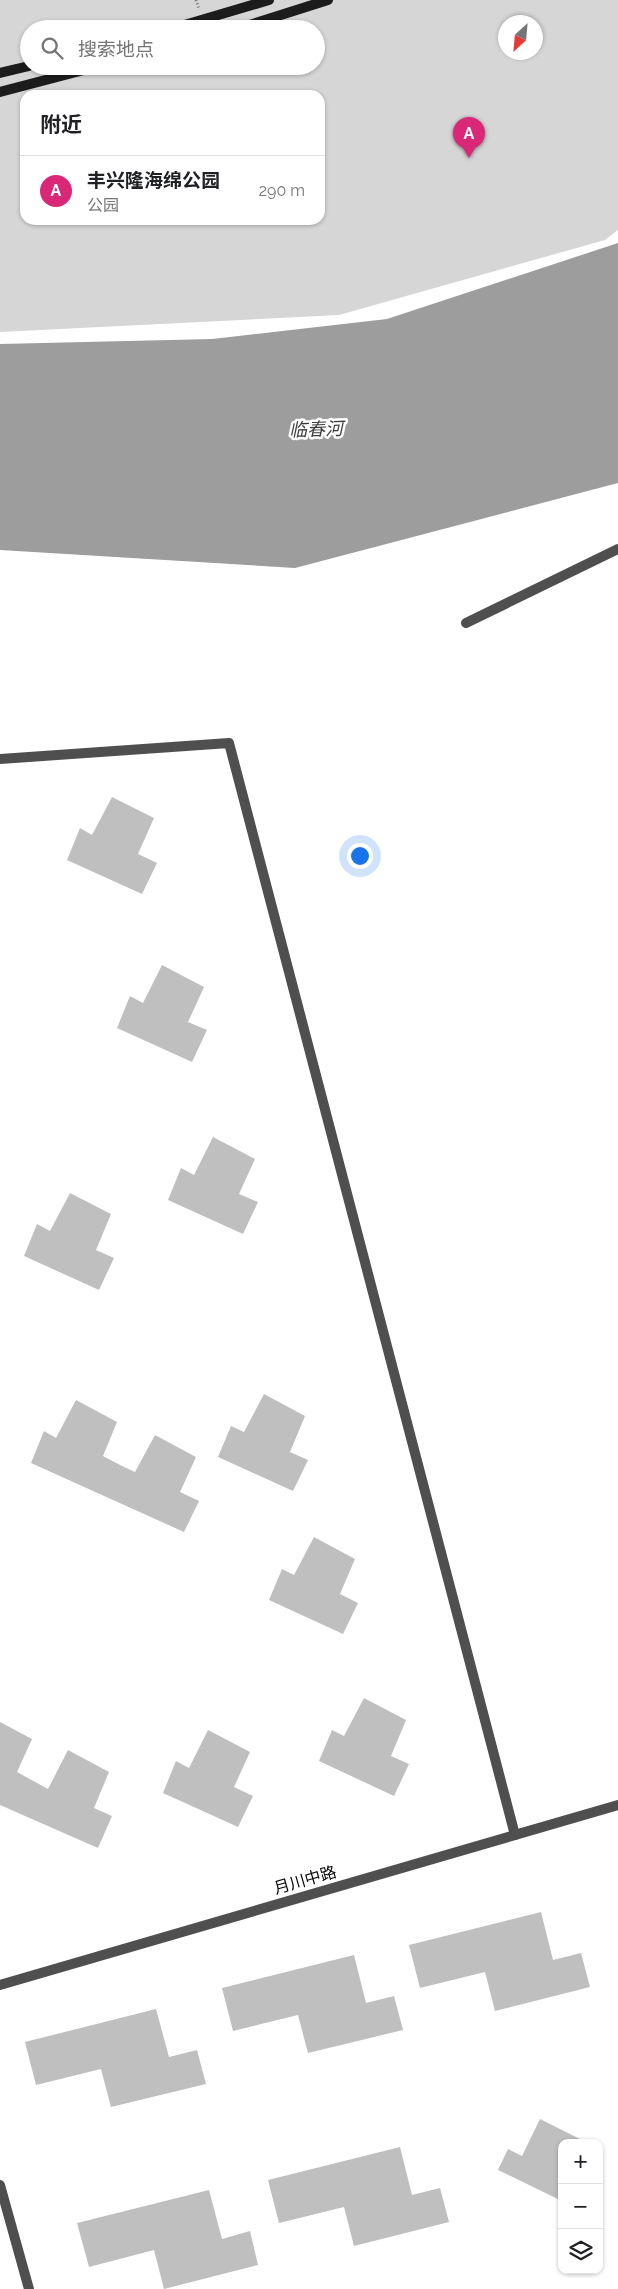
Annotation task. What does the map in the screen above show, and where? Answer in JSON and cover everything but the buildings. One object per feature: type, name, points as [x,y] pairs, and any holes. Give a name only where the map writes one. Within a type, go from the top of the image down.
[{"type":"main road","points":[[202,20],[270,0]]},
{"type":"main road","points":[[265,20],[328,0]]},
{"type":"main road","points":[[0,74],[20,68]]},
{"type":"main road","points":[[0,92],[65,75]]},
{"type":"street","points":[[466,623],[618,549]]},
{"type":"street","points":[[0,759],[229,743],[515,1835]]},
{"type":"street","name":"月川中路","points":[[0,1985],[618,1805]]},
{"type":"street","points":[[0,2185],[29,2289]]},
{"type":"shaded area","points":[[0,0],[618,0],[618,230],[605,240],[339,315],[0,332]]},
{"type":"water","name":"临春河","points":[[618,243],[618,483],[295,568],[0,550],[0,344],[212,339],[387,319]]},
{"type":"place","name":"丰兴隆海绵公园","points":[[469,158]]}]
